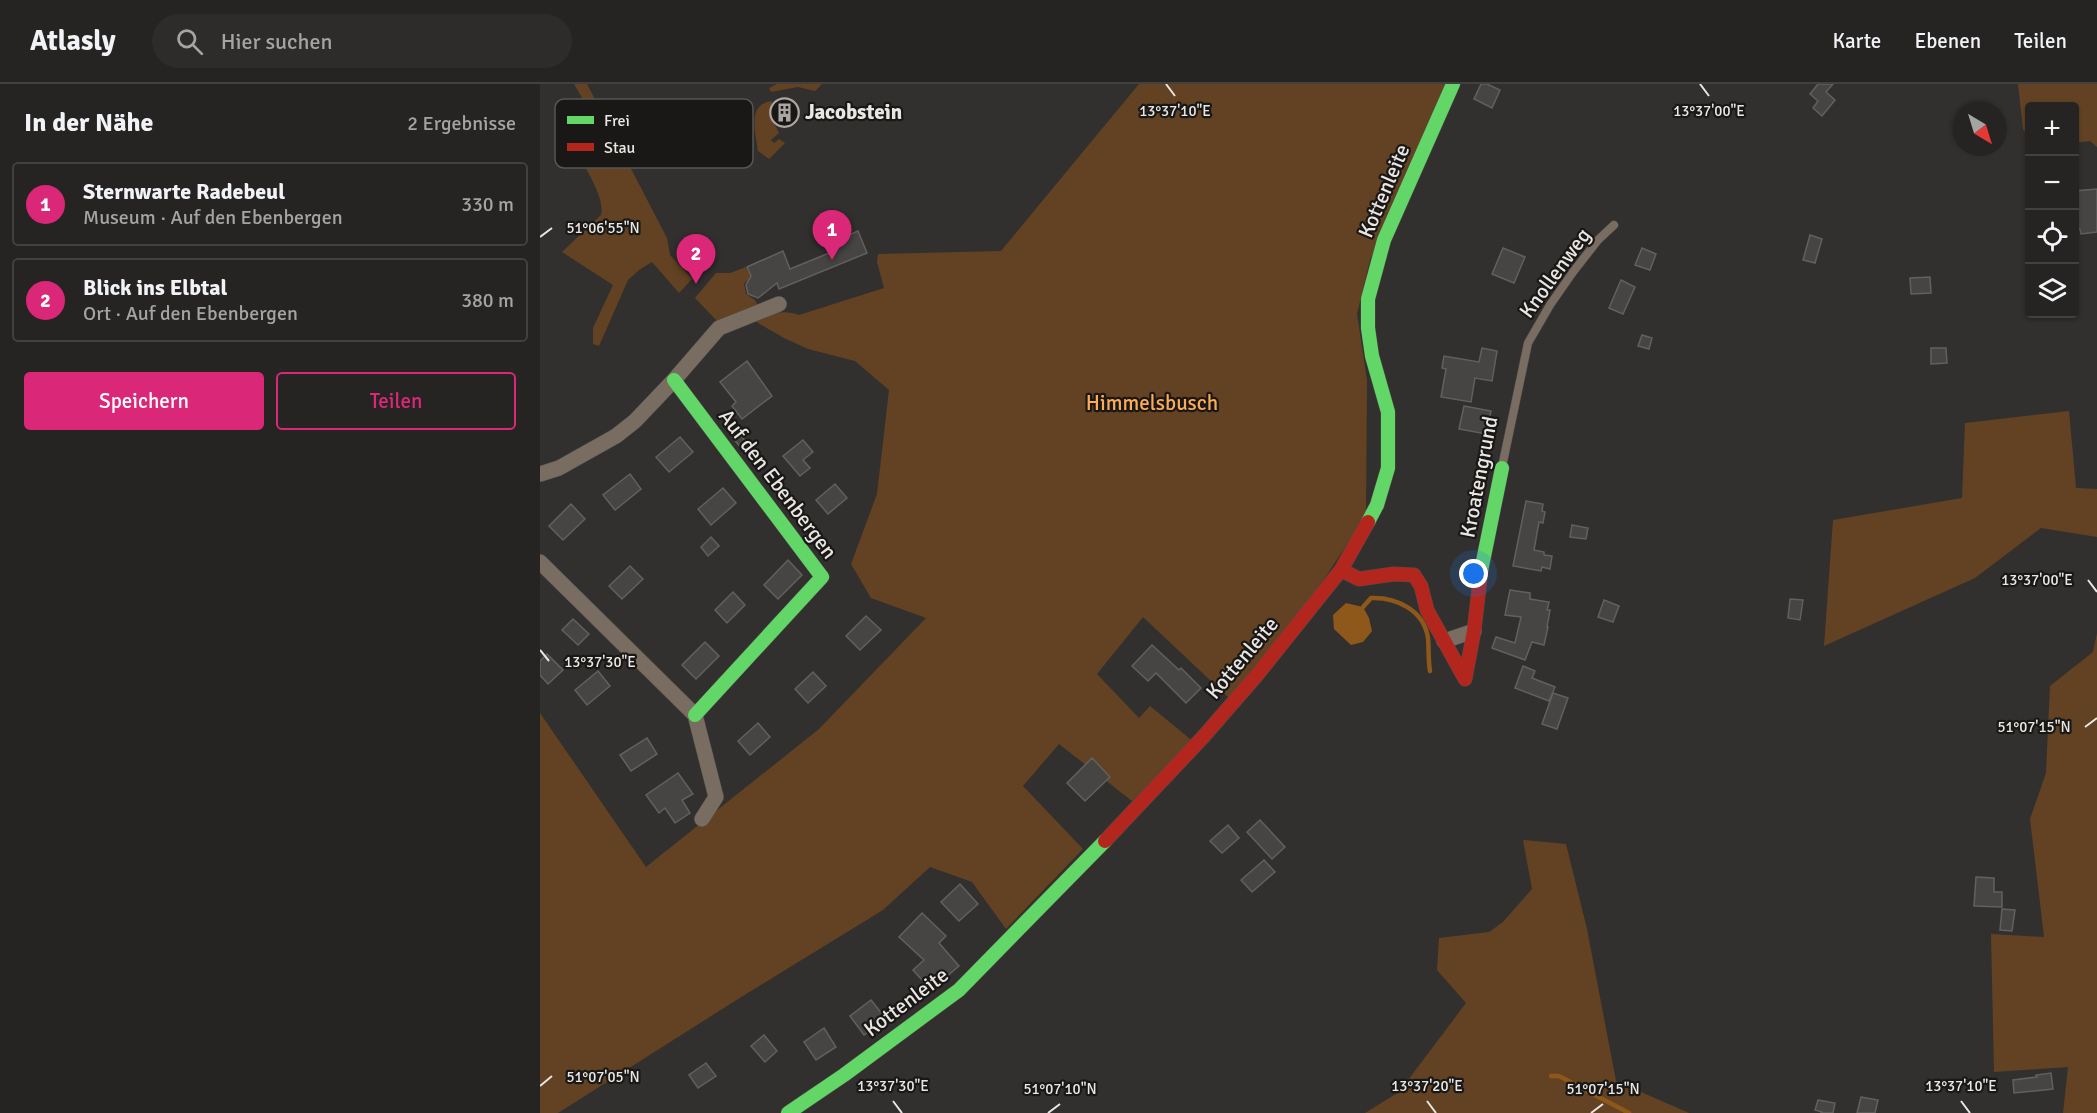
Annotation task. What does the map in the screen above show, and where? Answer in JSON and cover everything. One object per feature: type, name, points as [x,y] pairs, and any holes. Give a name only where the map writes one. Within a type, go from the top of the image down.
[{"type":"street","name":"Kottenleite","points":[[788,1113],[844,1075],[959,990],[1204,736],[1257,675],[1341,570],[1377,506],[1388,468],[1388,412],[1372,356],[1368,328],[1368,298],[1384,240],[1453,84]]},
{"type":"street","points":[[540,474],[559,468],[616,436],[635,421],[719,328],[779,304]]},
{"type":"street","name":"Auf den Ebenbergen","points":[[674,380],[822,578],[695,716]]},
{"type":"street","name":"Kroatengrund","points":[[1341,570],[1359,579],[1394,574],[1414,575],[1421,586],[1427,610],[1465,679],[1474,631],[1479,580],[1502,468]]},
{"type":"street","points":[[540,562],[695,716],[716,797],[702,819]]},
{"type":"street","points":[[1444,641],[1474,631]]},
{"type":"lane","name":"Knollenweg","points":[[1527,343],[1573,272],[1598,240],[1614,225]]},
{"type":"lane","name":"Kroatengrund","points":[[1502,468],[1527,343]]},
{"type":"green space","points":[[574,84],[587,84],[595,99],[582,99]]},
{"type":"green space","points":[[777,84],[822,84],[815,91],[798,87],[771,92],[769,88]]},
{"type":"green space","name":"Himmelsbusch","points":[[1139,84],[1449,84],[1370,260],[1357,314],[1367,380],[1366,516],[1274,654],[1229,698],[1143,617],[1097,674],[1139,718],[1150,706],[1195,743],[1132,801],[1059,744],[1023,786],[1083,849],[1006,929],[972,882],[930,867],[883,910],[558,1113],[540,1113],[540,713],[646,867],[819,729],[926,618],[871,598],[851,564],[877,494],[889,390],[855,361],[808,349],[753,320],[781,312],[799,315],[884,288],[877,262],[878,254],[1001,251]]},
{"type":"green space","points":[[2018,84],[2097,84],[2097,147],[2090,141],[2079,142],[2079,102],[2025,102],[2025,132]]},
{"type":"green space","points":[[772,101],[770,115],[779,133],[771,140],[774,143],[779,139],[785,143],[769,159],[758,151],[754,121],[759,108],[764,103]]},
{"type":"green space","points":[[586,168],[631,168],[667,238],[670,255],[692,279],[679,293],[652,262],[639,270],[628,280],[599,346],[593,344],[593,328],[613,285],[562,252],[601,215],[602,207]]},
{"type":"green space","points":[[746,267],[751,277],[744,284],[746,294],[755,300],[758,306],[718,322],[695,298],[716,273],[730,273]]},
{"type":"green space","points":[[2069,411],[2076,488],[2097,489],[2097,537],[2041,528],[1975,578],[1824,646],[1833,520],[1962,498],[1965,423]]},
{"type":"green space","points":[[2097,633],[2097,1113],[2063,1113],[2068,1067],[1994,1072],[1991,934],[2044,937],[2030,819],[2046,773],[2050,686],[2093,652]]},
{"type":"green space","points":[[1523,840],[1566,844],[1587,929],[1616,1081],[1689,1113],[1365,1113],[1399,1092],[1466,1003],[1437,970],[1439,938],[1489,932],[1503,922],[1532,889]]},
{"type":"shaded area","points":[[1346,603],[1363,607],[1369,618],[1372,631],[1363,642],[1351,645],[1334,629],[1333,615]]},
{"type":"building","points":[[1481,84],[1487,84],[1500,90],[1492,108],[1474,99]]},
{"type":"building","points":[[1818,84],[1833,84],[1826,92],[1835,100],[1822,116],[1813,108],[1818,101],[1810,94]]},
{"type":"building","name":"Jacobstein","points":[[784,105],[789,107],[791,112],[789,117],[784,119],[779,117],[777,112],[779,107]]},
{"type":"building","points":[[2097,189],[2097,232],[2081,234],[2079,191]]},
{"type":"building","points":[[821,227],[842,238],[858,231],[867,253],[779,289],[777,283],[758,298],[748,294],[746,285],[751,276],[747,267],[783,251],[790,269],[834,251]]},
{"type":"building","points":[[1810,235],[1822,239],[1815,263],[1803,260]]},
{"type":"building","points":[[1503,248],[1525,257],[1514,283],[1492,274]]},
{"type":"building","points":[[1642,248],[1656,254],[1650,270],[1635,265]]},
{"type":"building","points":[[1930,277],[1931,293],[1911,294],[1910,278]]},
{"type":"building","points":[[1621,280],[1635,287],[1623,314],[1609,308]]},
{"type":"building","points":[[1642,335],[1652,338],[1649,349],[1638,346]]},
{"type":"building","points":[[1482,348],[1497,351],[1492,381],[1475,378],[1471,402],[1441,397],[1446,369],[1442,368],[1444,356],[1479,362]]},
{"type":"building","points":[[1931,348],[1946,348],[1947,363],[1931,364]]},
{"type":"building","points":[[747,361],[772,396],[742,419],[732,406],[736,402],[720,382]]},
{"type":"building","points":[[1464,406],[1491,411],[1486,434],[1459,429]]},
{"type":"building","points":[[738,432],[747,443],[741,448],[732,437]]},
{"type":"building","points":[[680,437],[693,452],[669,472],[656,457]]},
{"type":"building","points":[[803,440],[813,452],[803,460],[810,468],[800,476],[783,456]]},
{"type":"building","points":[[630,474],[641,489],[615,510],[603,495]]},
{"type":"building","points":[[835,484],[847,498],[828,514],[816,500]]},
{"type":"building","points":[[723,488],[736,503],[711,525],[698,509]]},
{"type":"building","points":[[1526,501],[1543,504],[1542,511],[1545,512],[1543,523],[1539,522],[1534,550],[1552,556],[1550,569],[1542,567],[1541,571],[1513,566]]},
{"type":"building","points":[[571,504],[585,519],[563,540],[549,526]]},
{"type":"building","points":[[1572,525],[1588,528],[1586,539],[1570,537]]},
{"type":"building","points":[[711,537],[719,546],[708,556],[701,547]]},
{"type":"building","points":[[788,560],[802,575],[778,599],[764,585]]},
{"type":"building","points":[[630,566],[643,579],[622,599],[609,586]]},
{"type":"building","points":[[1510,590],[1530,593],[1530,599],[1549,602],[1547,610],[1550,610],[1544,645],[1532,642],[1525,660],[1492,648],[1496,637],[1515,643],[1521,617],[1505,615]]},
{"type":"building","points":[[733,592],[745,605],[727,623],[715,610]]},
{"type":"building","points":[[1790,599],[1803,600],[1800,620],[1788,618]]},
{"type":"building","points":[[1604,600],[1619,606],[1613,622],[1598,617]]},
{"type":"building","points":[[866,616],[881,630],[860,650],[846,636]]},
{"type":"building","points":[[573,619],[589,634],[578,645],[562,630]]},
{"type":"building","points":[[705,642],[719,656],[696,679],[682,665]]},
{"type":"building","points":[[1152,645],[1179,670],[1181,668],[1201,688],[1186,703],[1156,673],[1148,681],[1132,666]]},
{"type":"building","points":[[547,654],[563,670],[548,684],[540,675],[540,661]]},
{"type":"building","points":[[1523,666],[1535,671],[1532,678],[1555,687],[1549,701],[1515,688]]},
{"type":"building","points":[[598,671],[610,686],[587,705],[575,690]]},
{"type":"building","points":[[813,672],[826,686],[808,703],[795,689]]},
{"type":"building","points":[[1553,693],[1568,698],[1557,729],[1542,724]]},
{"type":"building","points":[[758,723],[770,737],[750,755],[738,741]]},
{"type":"building","points":[[647,738],[657,754],[631,771],[620,755]]},
{"type":"building","points":[[1092,758],[1110,777],[1085,801],[1067,783]]},
{"type":"building","points":[[678,773],[693,794],[682,800],[690,813],[675,823],[665,808],[659,813],[646,795]]},
{"type":"building","points":[[1260,820],[1285,847],[1272,859],[1247,832]]},
{"type":"building","points":[[1228,825],[1239,838],[1222,853],[1210,841]]},
{"type":"building","points":[[1264,860],[1275,872],[1252,892],[1241,880]]},
{"type":"building","points":[[1976,877],[1994,878],[1994,892],[2002,892],[2002,907],[1974,906]]},
{"type":"building","points":[[960,884],[978,904],[959,921],[941,902]]},
{"type":"building","points":[[2002,909],[2015,910],[2012,931],[2000,930]]},
{"type":"building","points":[[922,913],[946,936],[939,943],[959,966],[931,990],[913,970],[924,960],[899,937]]},
{"type":"building","points":[[871,1000],[886,1019],[864,1035],[850,1016]]},
{"type":"building","points":[[824,1028],[836,1047],[816,1060],[804,1042]]},
{"type":"building","points":[[764,1035],[777,1051],[765,1062],[751,1046]]},
{"type":"building","points":[[706,1063],[716,1076],[698,1088],[689,1075]]},
{"type":"building","points":[[2051,1073],[2053,1089],[2014,1093],[2013,1080]]},
{"type":"building","points":[[1861,1097],[1878,1100],[1875,1113],[1857,1113]]},
{"type":"building","points":[[1818,1100],[1835,1103],[1833,1113],[1821,1113],[1815,1110]]},
{"type":"waterway","points":[[1363,607],[1371,598],[1380,598],[1399,603],[1415,613],[1421,620],[1428,638],[1430,671]]},
{"type":"waterway","points":[[1551,1076],[1559,1076],[1629,1113]]},
{"type":"traffic: fast","points":[[1368,522],[1377,505],[1388,468],[1388,412],[1372,356],[1368,328],[1368,299],[1384,240],[1453,84]]},
{"type":"traffic: fast","points":[[674,380],[822,577],[695,715]]},
{"type":"traffic: fast","points":[[1481,571],[1502,468]]},
{"type":"traffic: fast","points":[[788,1113],[844,1075],[959,990],[1105,841]]},
{"type":"traffic: jam","points":[[1105,841],[1204,736],[1257,675],[1341,570],[1368,522]]},
{"type":"traffic: jam","points":[[1341,570],[1359,579],[1394,574],[1414,575],[1421,586],[1427,610],[1465,679],[1474,631],[1481,571]]},
{"type":"place","name":"Jacobstein","points":[[784,112]]},
{"type":"place","name":"Sternwarte Radebeul","points":[[832,260]]},
{"type":"place","name":"Blick ins Elbtal","points":[[696,284]]}]
